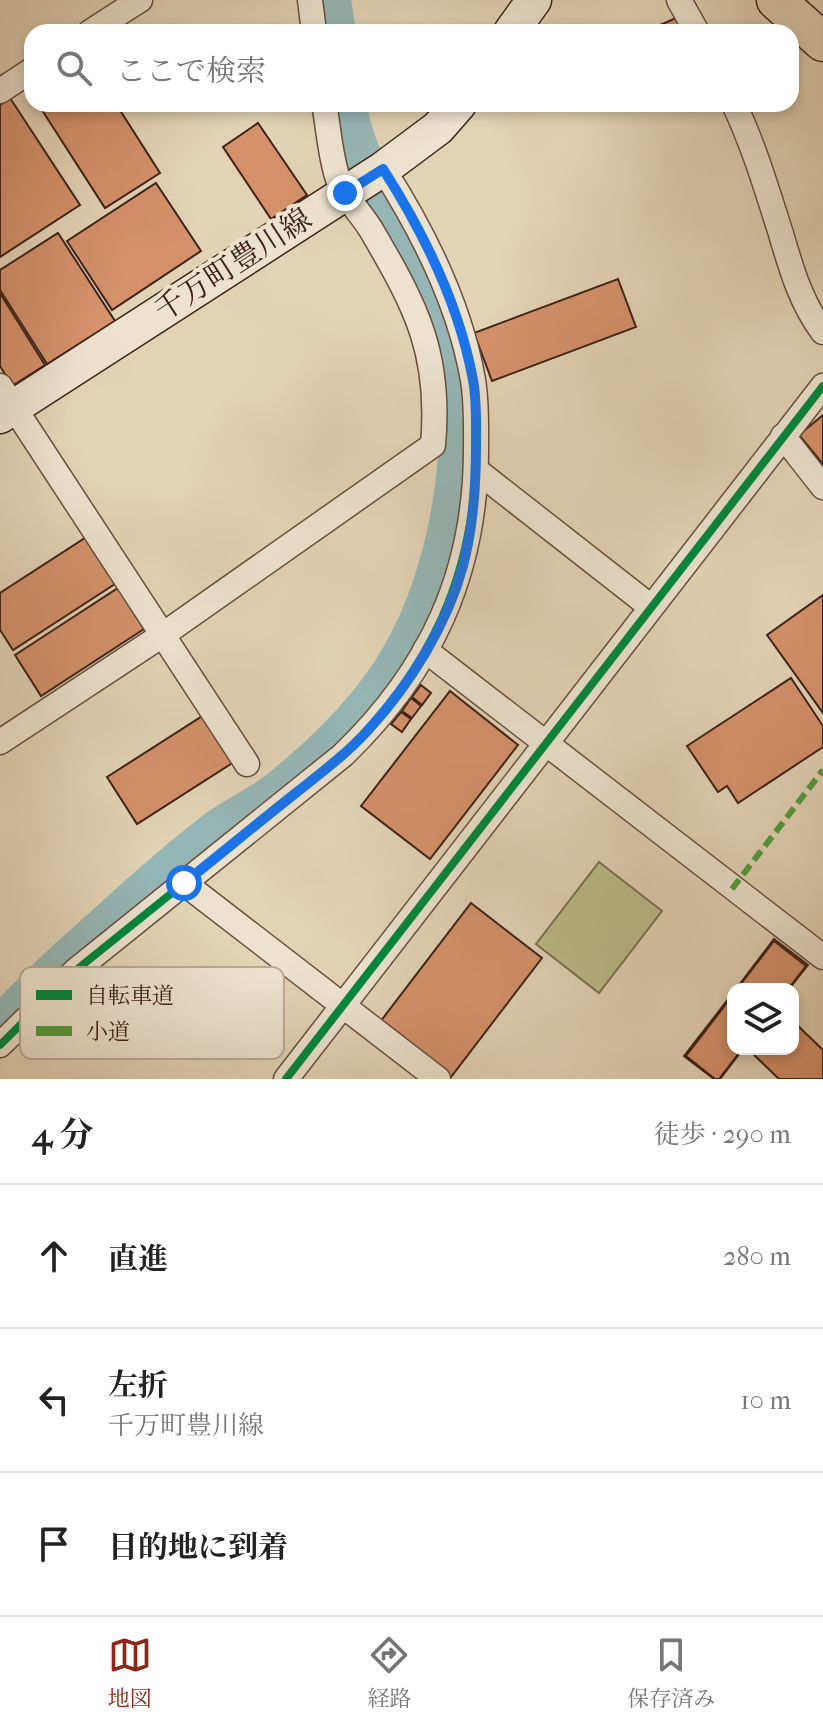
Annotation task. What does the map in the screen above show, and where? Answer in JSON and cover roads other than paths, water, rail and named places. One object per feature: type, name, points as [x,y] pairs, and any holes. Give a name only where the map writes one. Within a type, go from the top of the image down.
[{"type":"main road","points":[[517,24],[534,0]]},
{"type":"main road","points":[[776,0],[823,42]]},
{"type":"main road","name":"千万町豊川線","points":[[5,403],[383,169],[438,128],[452,112]]},
{"type":"street","points":[[102,24],[140,0]]},
{"type":"street","points":[[310,0],[313,24]]},
{"type":"street","points":[[679,0],[692,24]]},
{"type":"street","points":[[0,91],[24,75]]},
{"type":"street","points":[[0,742],[164,634],[433,445],[436,405],[422,330],[411,299],[338,180],[325,112]]},
{"type":"street","points":[[738,112],[749,135],[794,275],[823,332]]},
{"type":"street","points":[[80,967],[343,755],[369,730],[400,692],[425,650],[463,568],[472,520],[476,470],[473,381],[460,330],[441,276],[383,169]]},
{"type":"street","points":[[286,1079],[823,386]]},
{"type":"street","points":[[5,403],[164,634],[247,764]]},
{"type":"street","points":[[783,436],[823,487]]},
{"type":"street","points":[[476,470],[651,607]]},
{"type":"street","points":[[425,650],[823,957]]},
{"type":"street","points":[[184,883],[438,1079]]},
{"type":"street","points":[[0,1045],[20,1025]]},
{"type":"waterway","points":[[333,0],[337,24]]},
{"type":"waterway","points":[[56,967],[189,849],[280,787],[342,731],[389,672],[424,604],[437,566],[453,489],[458,432],[455,379],[439,329],[402,251],[363,156],[351,112]]},
{"type":"waterway","points":[[0,1024],[20,1003]]}]
